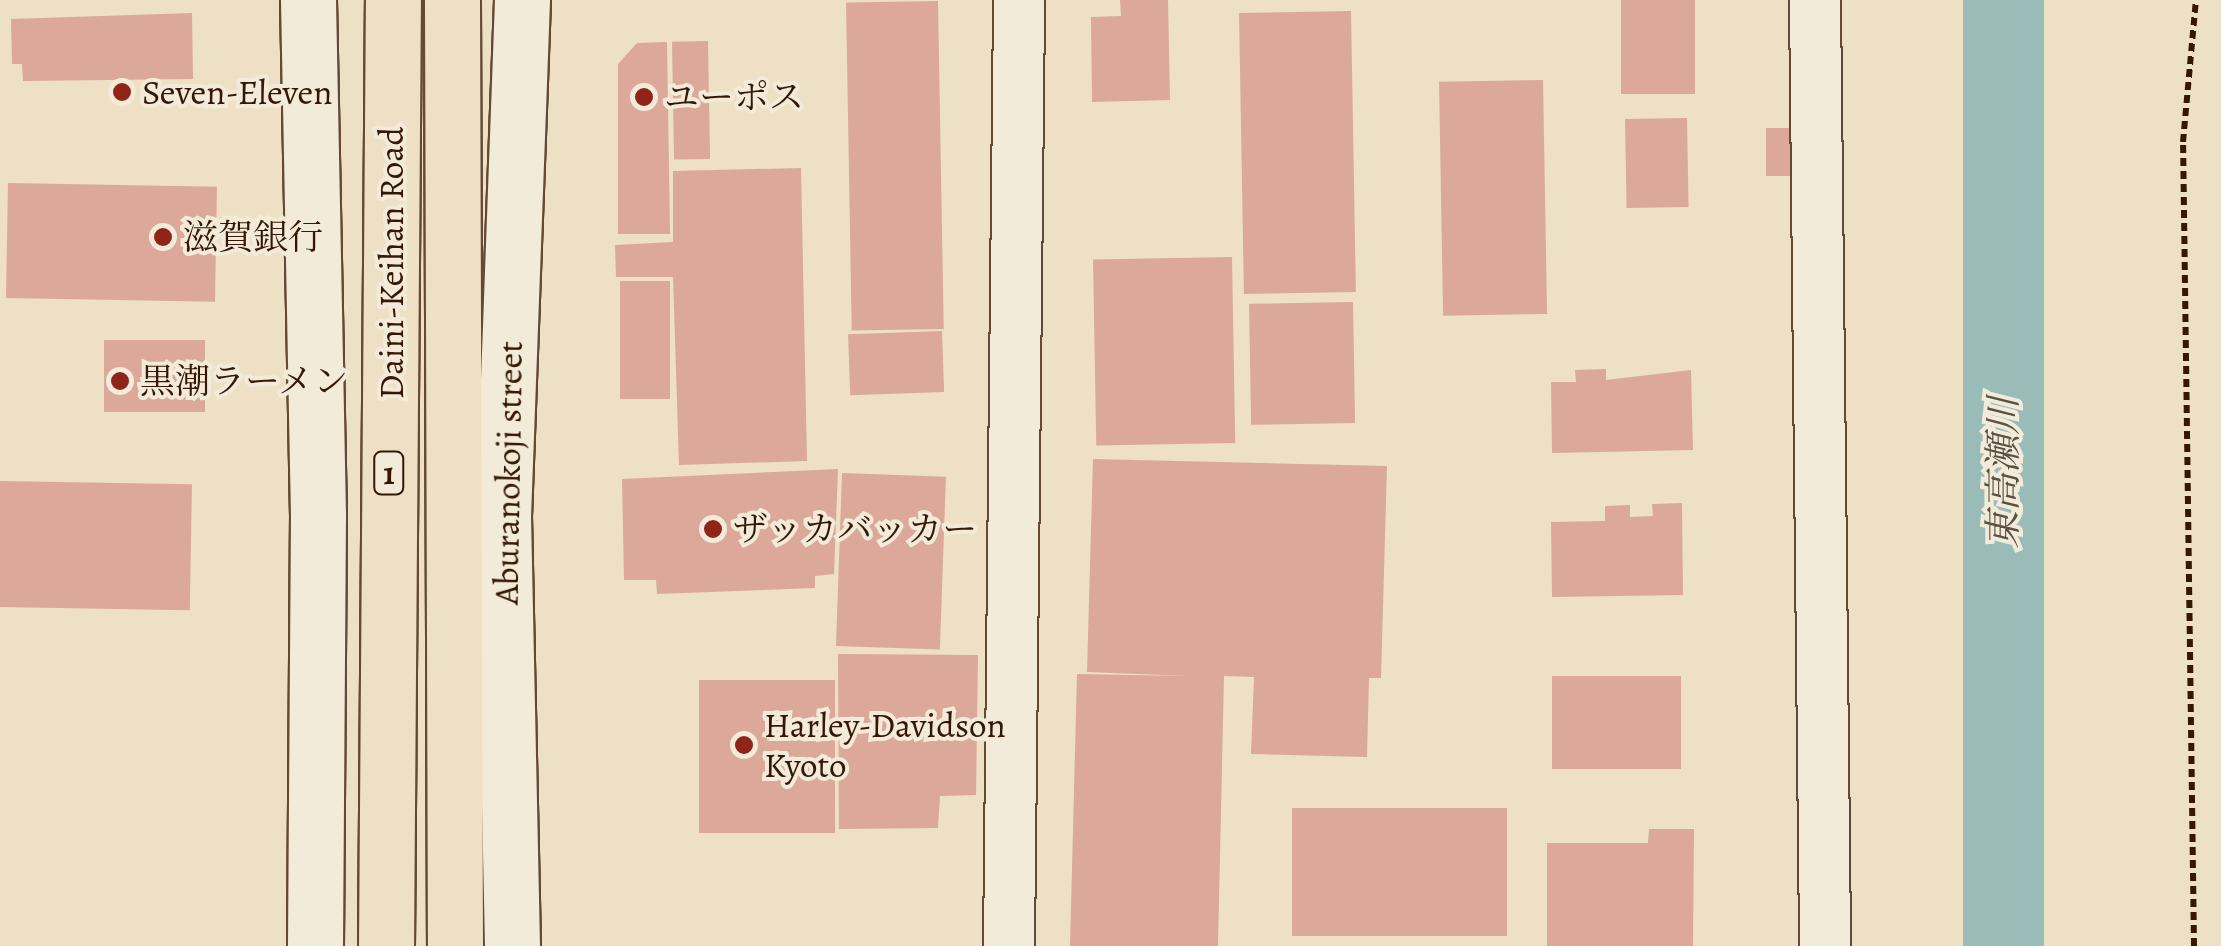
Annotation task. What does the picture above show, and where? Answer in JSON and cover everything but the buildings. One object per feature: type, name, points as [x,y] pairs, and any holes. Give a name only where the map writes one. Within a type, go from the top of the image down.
[{"type":"highway","name":"Daini-Keihan Road","points":[[386,946],[393,0]]},
{"type":"highway","name":"Daini-Keihan Road","points":[[452,0],[455,946]]},
{"type":"street","points":[[308,0],[318,514],[315,946]]},
{"type":"street","name":"Aburanokoji street","points":[[512,946],[503,516],[522,0]]},
{"type":"street","points":[[1008,946],[1019,0]]},
{"type":"street","points":[[1815,0],[1824,946]]},
{"type":"path","points":[[2194,946],[2183,142],[2196,0]]},
{"type":"water","name":"東高瀬川","points":[[1963,0],[2044,0],[2044,946],[1963,946]]},
{"type":"place","name":"Seven-Eleven","points":[[122,92]]},
{"type":"place","name":"ユーポス","points":[[644,97]]},
{"type":"place","name":"滋賀銀行","points":[[163,237]]},
{"type":"place","name":"黒潮ラーメン","points":[[120,381]]},
{"type":"place","name":"ザッカバッカー","points":[[713,529]]},
{"type":"place","name":"Harley-Davidson Kyoto","points":[[744,745]]}]
